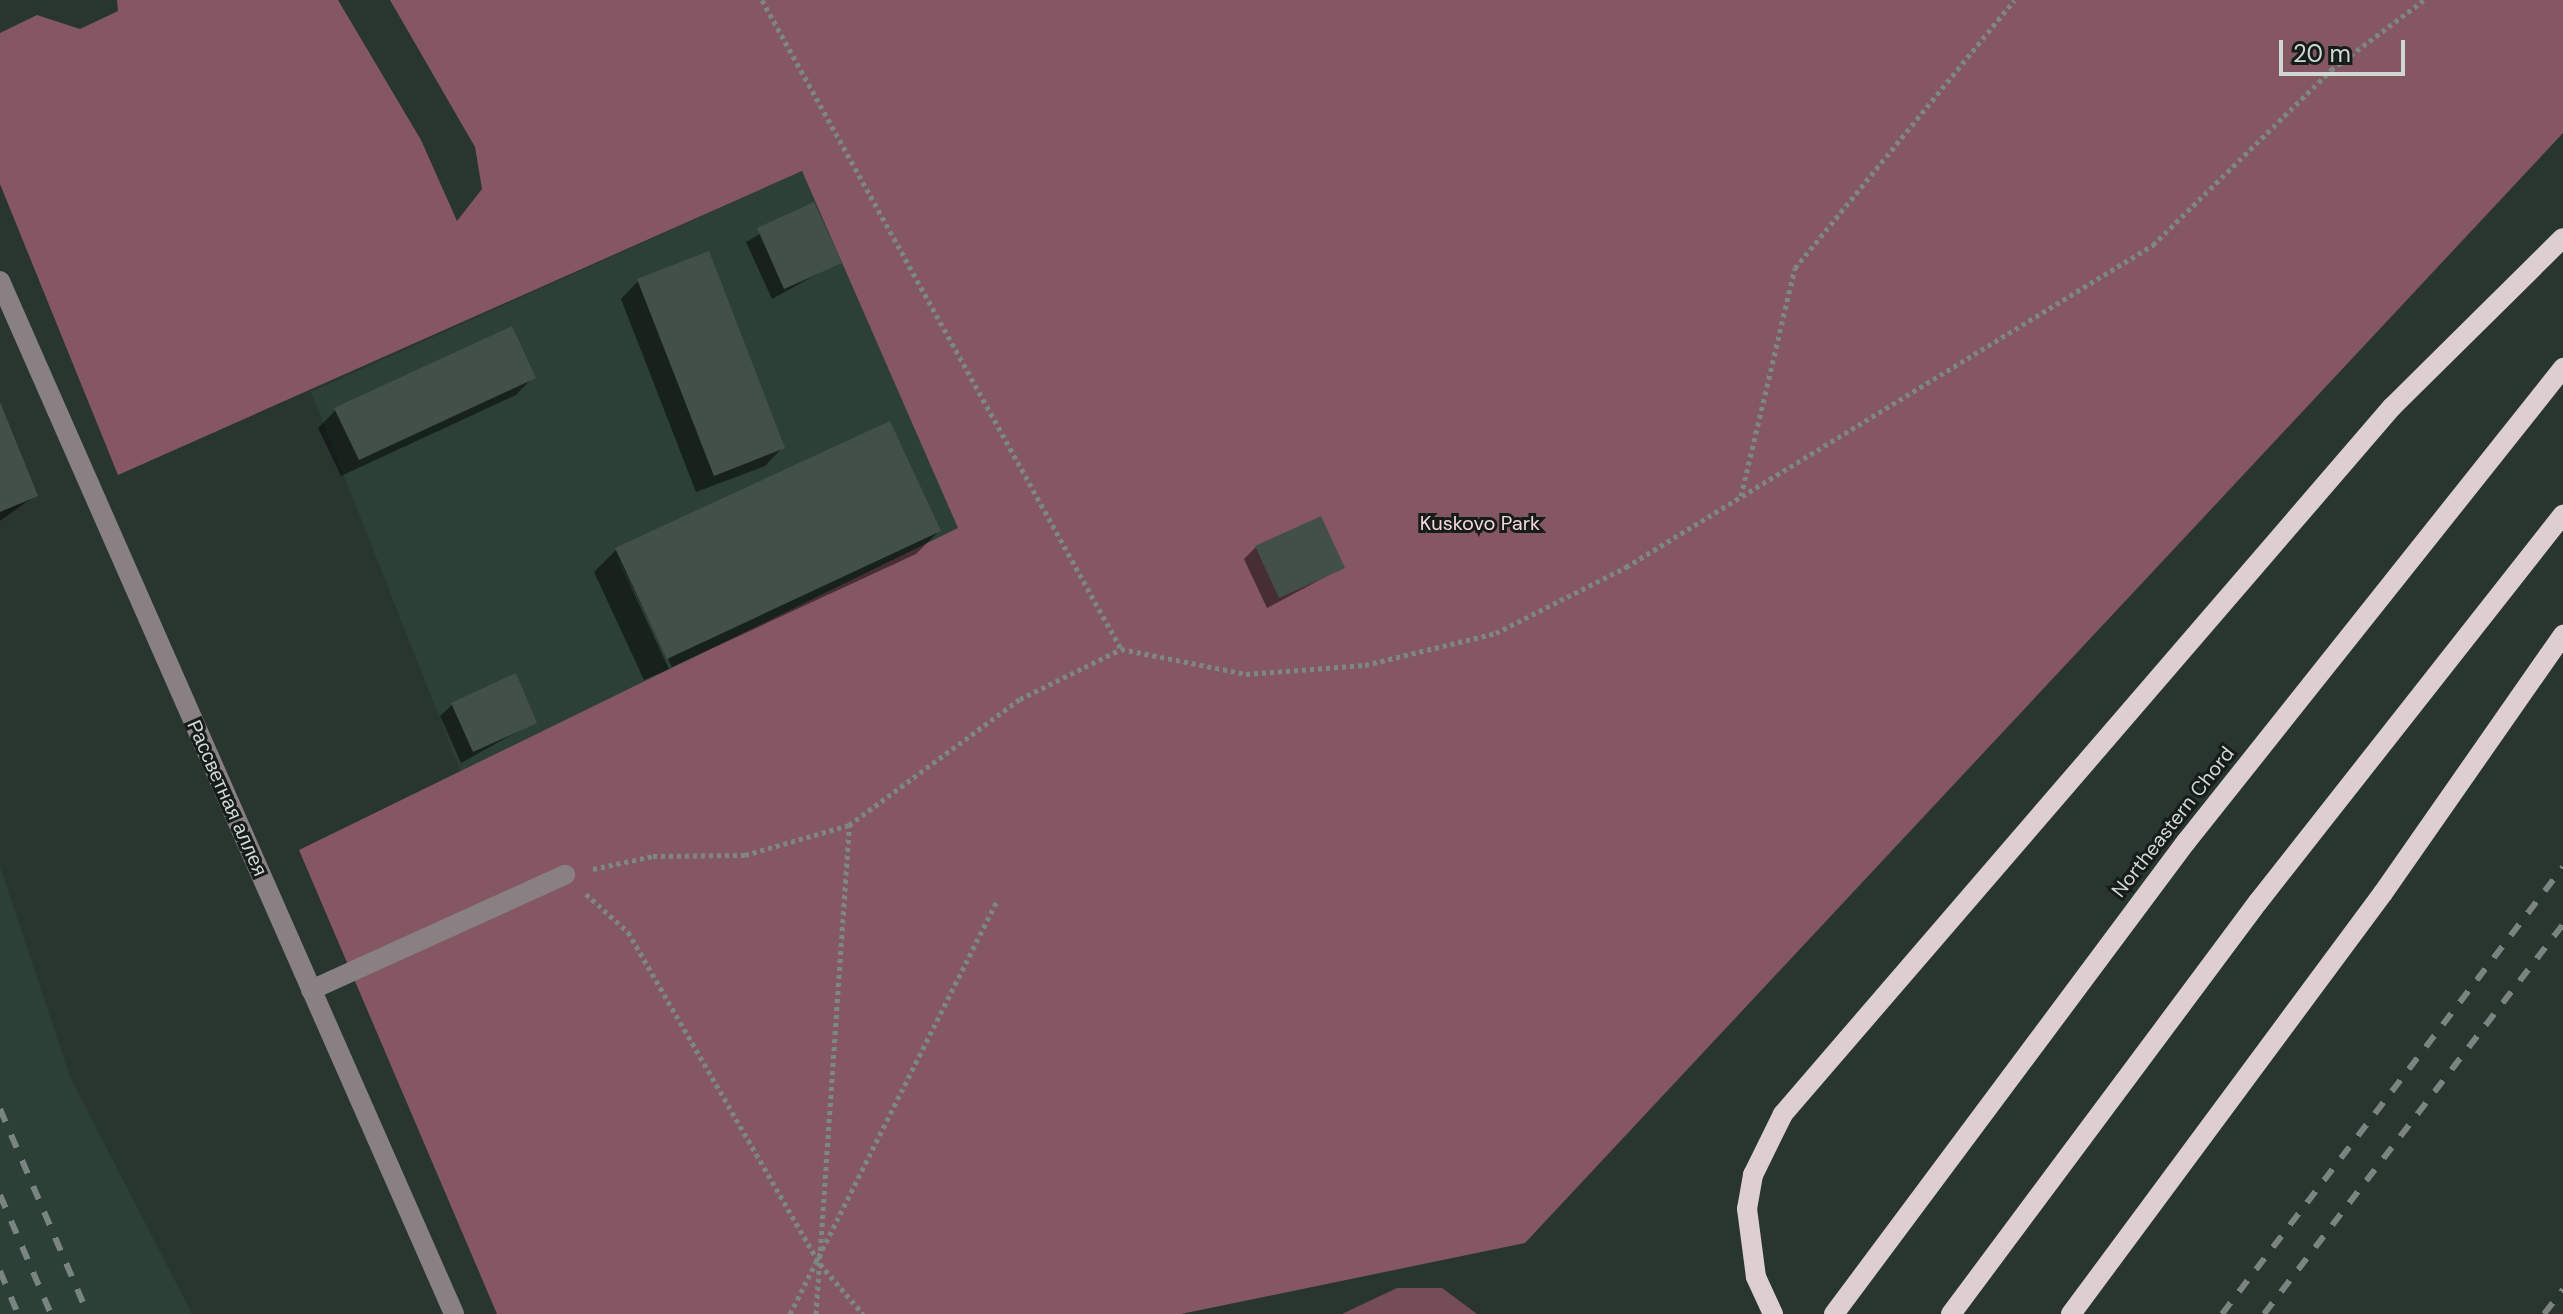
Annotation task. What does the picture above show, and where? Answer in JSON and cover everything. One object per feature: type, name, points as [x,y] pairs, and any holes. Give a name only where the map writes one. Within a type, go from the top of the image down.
[{"type":"main road","points":[[1773,1314],[1756,1277],[1747,1209],[1757,1164],[1783,1114],[2392,407],[2563,238]]},
{"type":"main road","name":"Northeastern Chord","points":[[1834,1314],[2186,842],[2563,368]]},
{"type":"main road","points":[[1951,1314],[2258,902],[2563,515]]},
{"type":"main road","points":[[2071,1314],[2383,893],[2563,635]]},
{"type":"street","name":"Рассветная аллея","points":[[0,281],[454,1314]]},
{"type":"street","points":[[311,990],[565,875]]},
{"type":"path","points":[[762,0],[1121,649]]},
{"type":"path","points":[[1741,497],[1795,268],[2014,0]]},
{"type":"path","points":[[565,875],[653,856],[745,855],[849,825],[1020,699],[1121,649],[1246,674],[1365,665],[1496,633],[1741,497],[2153,245],[2331,70],[2424,0]]},
{"type":"path","points":[[816,1314],[849,825]]},
{"type":"path","points":[[565,875],[628,932],[820,1264],[863,1314]]},
{"type":"path","points":[[790,1314],[820,1264],[997,900]]},
{"type":"shaded area","points":[[802,171],[959,528],[461,772],[311,392]]},
{"type":"shaded area","points":[[0,867],[70,1077],[192,1314],[0,1314]]},
{"type":"shaded area","points":[[1397,1288],[1442,1288],[1477,1314],[1342,1314]]},
{"type":"green space","name":"Kuskovo Park","points":[[117,0],[338,0],[421,140],[457,221],[482,189],[475,147],[390,0],[2563,0],[2563,133],[1525,1243],[1181,1314],[497,1314],[299,850],[958,528],[802,171],[118,475],[0,184],[0,33],[37,15],[80,29],[118,11]]},
{"type":"building","points":[[814,202],[842,263],[784,289],[757,228]]},
{"type":"building","points":[[709,251],[785,448],[714,476],[637,279]]},
{"type":"building","points":[[512,326],[536,378],[359,460],[334,408]]},
{"type":"building","points":[[0,402],[38,496],[0,512]]},
{"type":"building","points":[[890,421],[941,531],[667,659],[615,548]]},
{"type":"building","points":[[1321,516],[1345,568],[1279,598],[1255,546]]},
{"type":"building","points":[[516,673],[537,723],[473,752],[451,703]]},
{"type":"railway","points":[[2222,1314],[2563,867]]},
{"type":"railway","points":[[2264,1314],[2563,924]]},
{"type":"railway","points":[[0,1109],[88,1314]]},
{"type":"railway","points":[[0,1195],[51,1314]]},
{"type":"railway","points":[[0,1271],[18,1314]]},
{"type":"railway","points":[[2544,1314],[2563,1290]]}]
